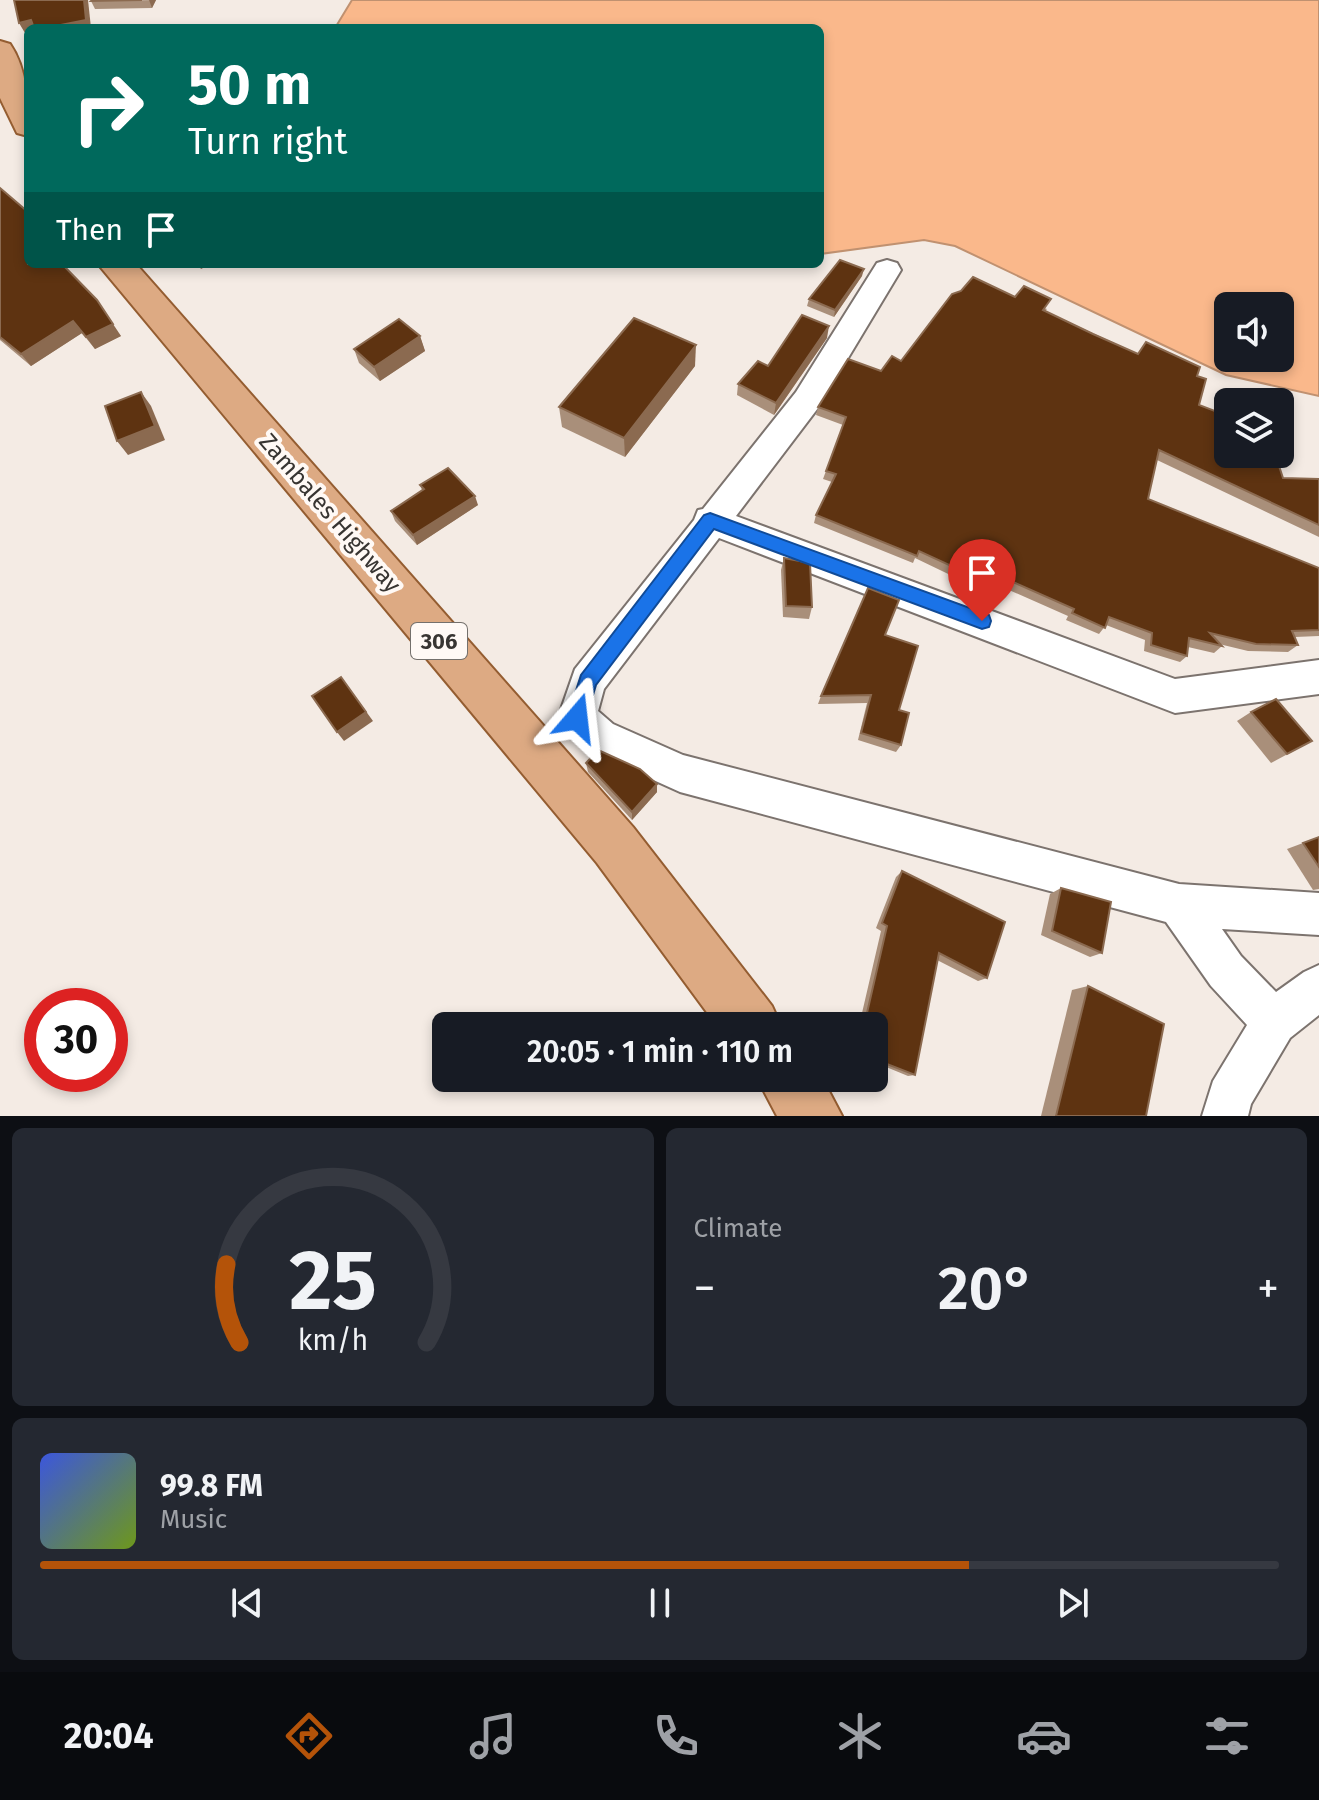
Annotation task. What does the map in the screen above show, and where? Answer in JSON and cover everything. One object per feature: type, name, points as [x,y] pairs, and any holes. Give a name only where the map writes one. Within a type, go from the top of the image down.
[{"type":"main road","points":[[0,50],[10,86],[24,117]]},
{"type":"main road","name":"Zambales Highway","points":[[119,268],[615,845],[741,1012]]},
{"type":"main road","points":[[796,1092],[812,1116]]},
{"type":"street","points":[[887,270],[807,400],[710,520],[588,681],[577,718],[600,737],[680,773],[1179,905],[1319,914]]},
{"type":"street","points":[[710,520],[1175,696],[1319,677]]},
{"type":"street","points":[[1179,905],[1226,971],[1274,1022]]},
{"type":"street","points":[[1225,1116],[1229,1097],[1274,1022],[1319,987]]},
{"type":"shaded area","points":[[352,0],[1319,0],[1319,396],[1220,372],[1294,372],[1294,292],[1214,292],[1214,369],[955,246],[924,240],[824,253],[824,24],[337,24]]},
{"type":"building","points":[[14,0],[84,0],[86,20],[66,24],[32,24],[31,20],[19,23]]},
{"type":"building","points":[[0,188],[24,209],[24,268],[66,268],[97,300],[113,324],[86,337],[73,321],[21,354],[0,337]]},
{"type":"building","points":[[840,260],[864,269],[835,310],[809,299]]},
{"type":"building","points":[[973,277],[1015,297],[1024,286],[1051,299],[1043,310],[1093,334],[1138,354],[1146,342],[1200,367],[1197,376],[1206,379],[1199,405],[1214,411],[1214,468],[1280,468],[1283,478],[1319,479],[1319,525],[1159,450],[1148,499],[1319,568],[1319,630],[1292,631],[1298,645],[1256,644],[1210,633],[1222,646],[1189,638],[1187,656],[1151,645],[1152,633],[1109,617],[1105,628],[1072,613],[1074,609],[1013,582],[1010,588],[975,573],[973,576],[919,551],[917,556],[816,515],[836,474],[826,471],[846,417],[818,407],[848,359],[881,371],[892,356],[901,361],[952,294],[961,291]]},
{"type":"building","points":[[802,315],[829,326],[776,403],[738,384],[758,361],[768,366]]},
{"type":"building","points":[[634,318],[696,345],[624,438],[559,407]]},
{"type":"building","points":[[399,319],[420,336],[374,367],[354,349]]},
{"type":"building","points":[[141,392],[155,426],[117,441],[105,406]]},
{"type":"building","points":[[448,468],[475,496],[413,535],[391,511],[424,489],[420,485]]},
{"type":"building","points":[[784,558],[810,563],[812,607],[786,606]]},
{"type":"building","points":[[868,588],[899,600],[885,635],[918,646],[899,710],[909,713],[901,745],[861,733],[871,695],[821,696]]},
{"type":"building","points":[[341,677],[366,712],[337,732],[312,696]]},
{"type":"building","points":[[1276,699],[1312,741],[1287,754],[1251,712]]},
{"type":"building","points":[[598,750],[640,769],[657,784],[632,812],[586,763]]},
{"type":"building","points":[[1319,837],[1319,867],[1303,843]]},
{"type":"building","points":[[902,871],[1005,922],[987,978],[939,953],[915,1075],[888,1064],[888,1012],[867,1012],[887,926],[882,923]]},
{"type":"building","points":[[1061,888],[1111,902],[1102,953],[1052,931]]},
{"type":"building","points":[[1088,986],[1164,1024],[1146,1116],[1056,1116]]},
{"type":"route","points":[[577,718],[588,681],[710,520],[982,621]]}]
